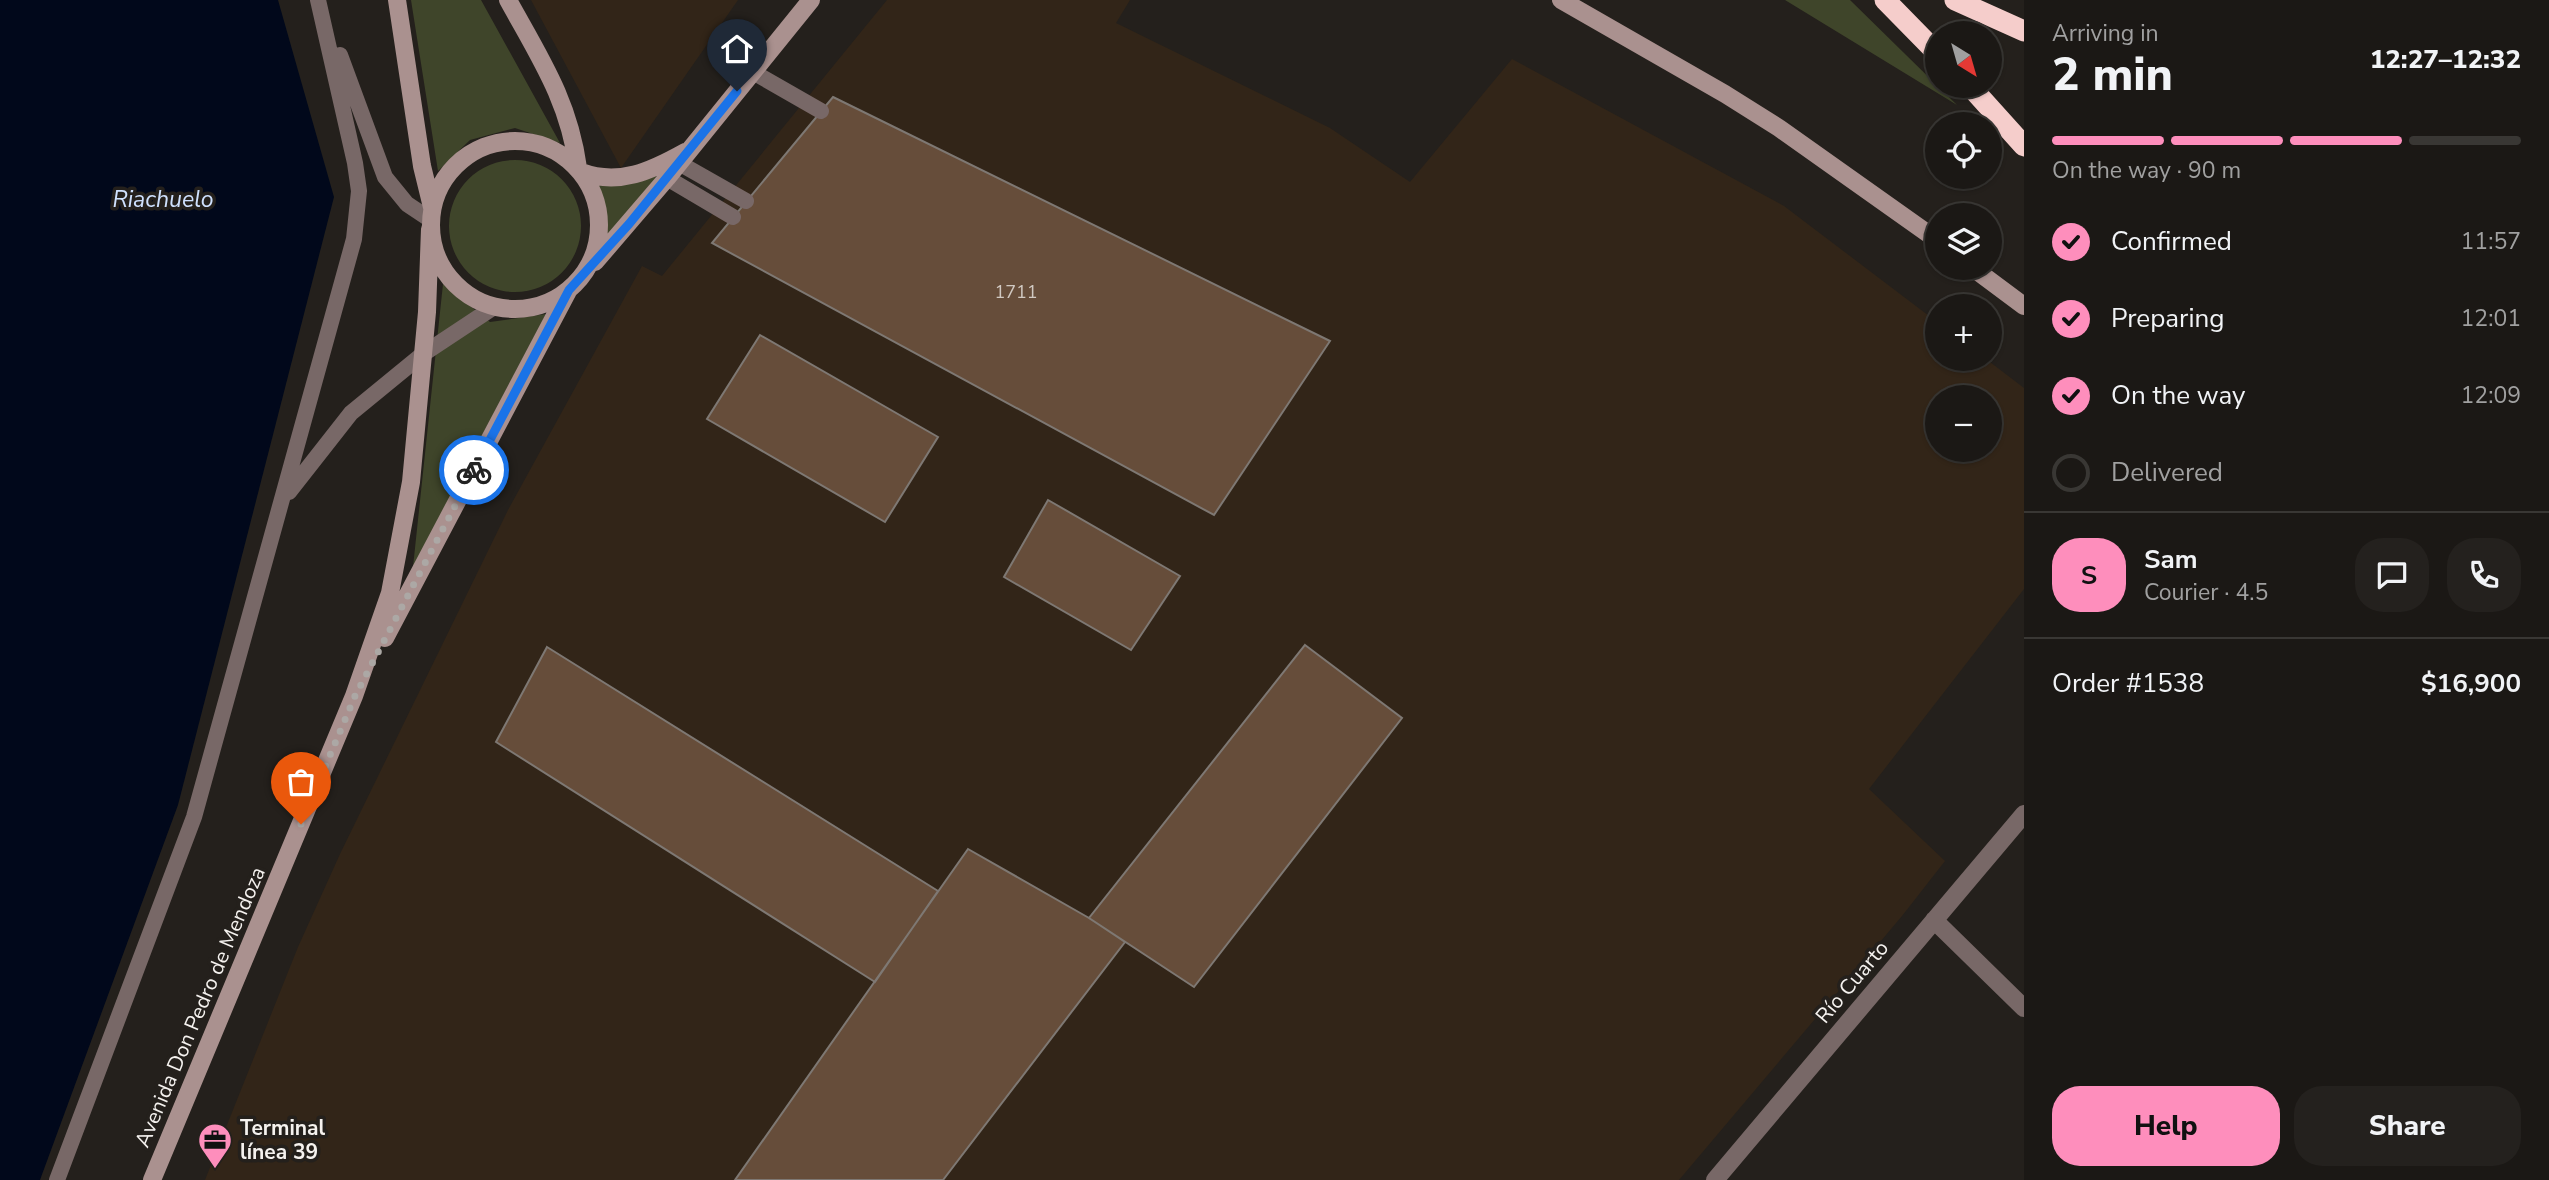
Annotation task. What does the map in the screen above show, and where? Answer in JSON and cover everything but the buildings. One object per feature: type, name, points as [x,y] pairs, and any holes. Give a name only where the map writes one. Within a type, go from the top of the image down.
[{"type":"highway","points":[[1885,0],[1925,41]]},
{"type":"highway","points":[[1955,0],[2024,31]]},
{"type":"highway","points":[[1981,98],[2024,146]]},
{"type":"main road","name":"Avenida Don Pedro de Mendoza","points":[[152,1180],[355,696],[384,615],[395,572],[411,482],[423,354],[431,219],[397,0]]},
{"type":"main road","points":[[508,0],[563,102],[580,170],[598,205],[598,243],[582,276]]},
{"type":"main road","points":[[691,149],[654,167],[620,178],[596,177],[580,170],[556,151],[536,143],[514,140],[486,145],[451,170],[436,194],[431,219],[433,247],[450,279],[470,296],[494,307],[533,307],[569,290],[667,178],[691,149],[811,0]]},
{"type":"main road","points":[[1561,0],[1779,128],[1925,231]]},
{"type":"main road","points":[[1989,280],[2024,306]]},
{"type":"main road","name":"Avenida Don Pedro de Mendoza","points":[[355,696],[569,290]]},
{"type":"street","name":"Río Cuarto","points":[[1715,1180],[2024,814]]},
{"type":"street","points":[[1934,920],[2024,1008]]},
{"type":"lane","points":[[319,0],[384,177],[407,204],[431,219]]},
{"type":"lane","points":[[57,1180],[194,817],[354,239],[359,191],[355,163],[319,0]]},
{"type":"lane","points":[[753,72],[821,111]]},
{"type":"lane","points":[[679,163],[746,201]]},
{"type":"lane","points":[[667,178],[733,217]]},
{"type":"lane","points":[[284,499],[351,412],[423,354],[494,307]]},
{"type":"shaded area","points":[[531,0],[738,0],[621,168]]},
{"type":"shaded area","points":[[887,0],[1130,0],[1116,23],[1330,128],[1410,182],[1512,59],[1784,206],[1925,313],[1925,371],[2002,371],[2024,388],[2024,589],[1869,789],[1945,861],[1902,916],[1679,1180],[205,1180],[298,947],[340,854],[508,510],[642,266],[662,276]]},
{"type":"green space","points":[[411,0],[481,0],[560,143],[515,128],[470,140],[438,171]]},
{"type":"green space","points":[[1785,0],[1850,0],[1925,74],[1925,85]]},
{"type":"green space","points":[[515,160],[540,165],[562,179],[576,201],[581,226],[576,251],[562,273],[540,287],[515,292],[490,287],[468,273],[454,251],[449,226],[454,201],[468,179],[490,165]]},
{"type":"green space","points":[[673,165],[599,249],[605,223],[596,183]]},
{"type":"green space","points":[[443,284],[490,322],[546,314],[413,567]]},
{"type":"water","name":"Riachuelo","points":[[0,0],[278,0],[334,197],[178,805],[40,1180],[0,1180]]},
{"type":"way so far","points":[[301,824],[355,696],[474,470]]},
{"type":"place","name":"Terminal línea 39","points":[[215,1170]]},
{"type":"route","points":[[474,470],[569,290],[629,224],[737,91]]}]
